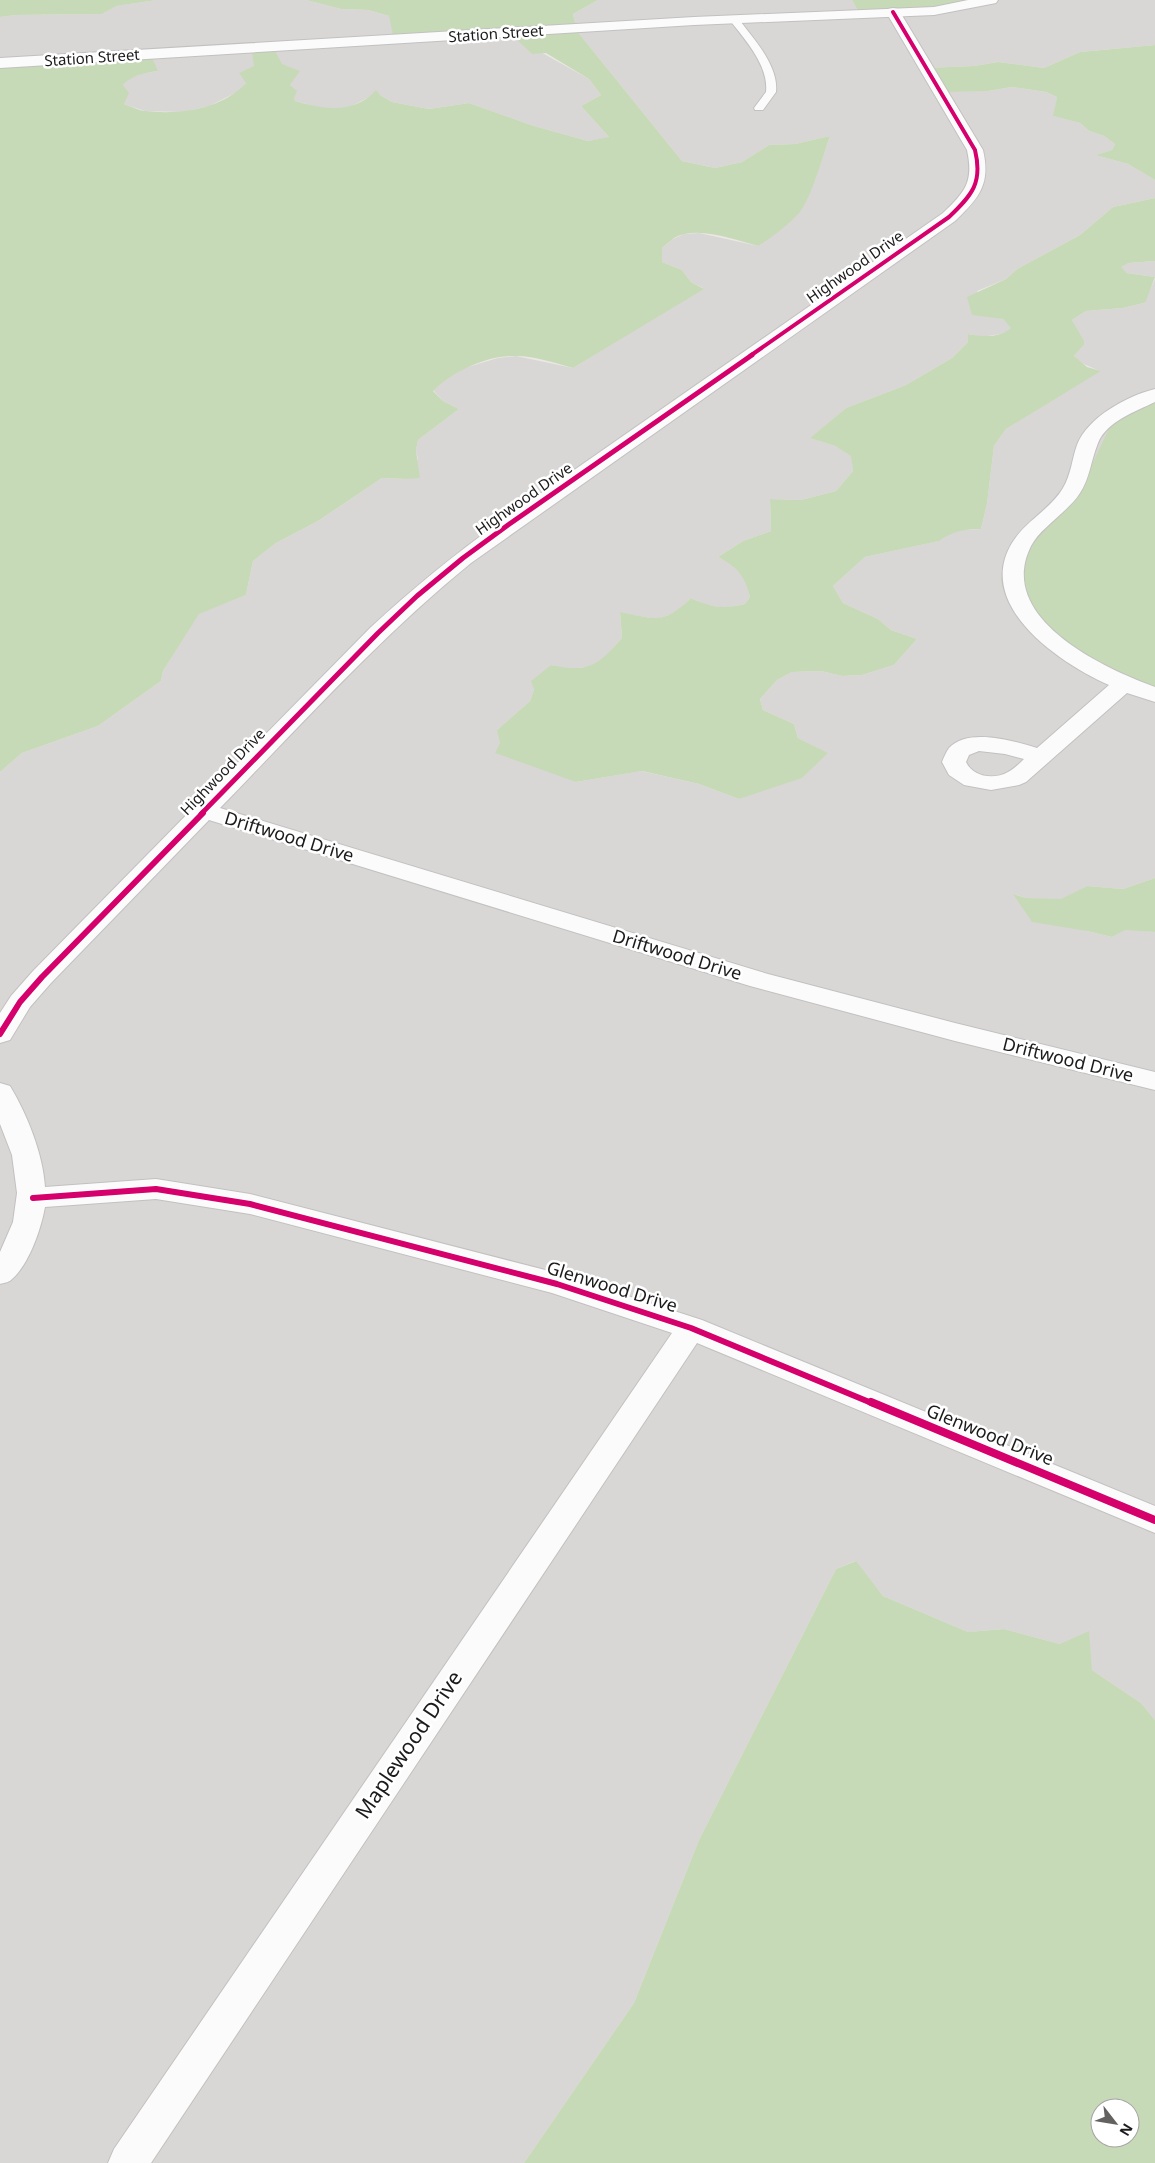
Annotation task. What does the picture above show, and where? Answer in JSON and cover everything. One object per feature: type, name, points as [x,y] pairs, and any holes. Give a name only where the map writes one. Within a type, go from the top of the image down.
[{"type":"street","name":"Station Street","points":[[0,63],[734,19],[934,11],[991,0]]},
{"type":"street","name":"Highwood Drive","points":[[0,1034],[20,1002],[42,977],[378,633],[417,596],[463,558],[949,217],[966,200],[977,182],[980,166],[975,150],[894,12]]},
{"type":"street","points":[[1155,395],[1106,421],[1092,435],[1079,477],[1070,494],[1057,509],[1036,527],[1021,545],[1014,566],[1013,586],[1020,603],[1050,639],[1069,655],[1096,671],[1155,695]]},
{"type":"street","points":[[1041,757],[1125,683]]},
{"type":"street","name":"Driftwood Drive","points":[[203,811],[759,980],[946,1030],[1155,1081]]},
{"type":"street","points":[[0,1092],[28,1162],[32,1198],[26,1230],[8,1264],[0,1273]]},
{"type":"street","name":"Glenwood Drive","points":[[32,1198],[156,1189],[250,1204],[557,1284],[691,1328],[1155,1520]]},
{"type":"street","name":"Maplewood Drive","points":[[128,2163],[691,1328]]},
{"type":"lane","points":[[734,19],[762,56],[772,83],[772,92],[759,108]]},
{"type":"shaded area","points":[[157,0],[306,0],[341,9],[368,10],[389,16],[510,35],[589,79],[601,95],[581,106],[610,138],[588,141],[534,126],[469,103],[429,109],[392,102],[380,95],[371,96],[352,106],[339,109],[321,108],[295,101],[254,66],[246,83],[239,91],[209,106],[184,112],[145,111],[124,104],[123,85],[128,79],[158,71],[0,62],[0,17],[16,15],[102,14],[115,6]]},
{"type":"shaded area","points":[[598,0],[852,0],[859,13],[994,0],[1155,0],[1155,45],[1080,52],[1044,68],[998,62],[974,66],[927,68],[976,90],[988,91],[1012,87],[1046,92],[1057,97],[1054,116],[1080,123],[1089,131],[1104,136],[1115,144],[1112,150],[1097,155],[1128,164],[1155,180],[1155,198],[1113,207],[1080,235],[1017,269],[1006,279],[977,291],[995,317],[1003,319],[1012,328],[1006,333],[982,337],[969,334],[968,342],[952,358],[906,385],[846,408],[811,438],[835,446],[852,456],[853,471],[836,491],[801,500],[770,499],[771,531],[743,541],[718,557],[730,563],[746,580],[750,597],[745,604],[725,608],[706,605],[691,598],[675,613],[657,619],[620,613],[622,638],[602,660],[588,667],[567,669],[551,665],[534,689],[530,701],[497,730],[576,782],[641,771],[699,784],[739,799],[827,753],[798,738],[794,724],[763,710],[760,699],[777,680],[792,672],[821,671],[842,676],[862,675],[894,665],[917,639],[891,630],[878,619],[843,603],[833,586],[865,557],[938,541],[948,534],[962,530],[981,529],[987,504],[994,446],[1006,429],[1100,371],[1079,362],[1074,356],[1084,345],[1072,320],[1086,311],[1123,308],[1144,303],[1155,279],[1155,878],[1123,889],[1087,886],[1061,900],[1026,898],[1014,894],[1087,931],[1112,937],[1125,929],[1155,932],[1155,1720],[1141,1703],[1092,1670],[1060,1644],[1004,1629],[968,1632],[883,1596],[855,1561],[836,1569],[699,1840],[634,2003],[524,2163],[0,2163],[0,772],[22,753],[98,726],[161,681],[163,671],[199,613],[246,595],[253,561],[276,543],[318,521],[382,478],[406,479],[418,459],[416,450],[418,440],[459,409],[443,401],[433,390],[444,380],[461,369],[498,358],[516,356],[573,368],[703,288],[691,282],[682,270],[662,262],[662,248],[673,239],[684,234],[699,233],[758,246],[800,211],[815,180],[830,136],[795,144],[769,145],[742,162],[715,168],[682,161],[577,31],[573,14]]},
{"type":"shaded area","points":[[1155,261],[1155,277],[1127,273],[1120,267],[1129,263]]},
{"type":"green space","points":[[0,0],[157,0],[116,6],[102,14],[16,15],[0,17]]},
{"type":"green space","points":[[306,0],[598,0],[573,14],[577,31],[682,161],[715,168],[742,162],[769,145],[795,144],[830,136],[813,186],[800,212],[763,243],[758,246],[727,237],[693,233],[683,234],[674,238],[662,248],[662,262],[682,270],[691,282],[704,289],[573,368],[530,357],[505,356],[483,361],[450,377],[433,391],[443,401],[459,409],[418,440],[416,450],[420,478],[382,478],[318,521],[276,543],[253,561],[246,595],[199,614],[163,671],[161,681],[98,726],[22,753],[0,772],[0,62],[150,53],[158,71],[135,77],[123,85],[129,93],[124,104],[143,111],[173,112],[186,111],[213,104],[236,92],[246,83],[239,73],[254,66],[251,46],[272,45],[282,64],[300,71],[290,85],[297,91],[294,98],[295,101],[327,108],[348,107],[367,98],[376,90],[380,95],[392,102],[429,109],[469,103],[534,126],[588,141],[609,137],[581,106],[601,95],[589,79],[546,53],[532,54],[513,36],[394,40],[389,16],[368,10],[341,9]]},
{"type":"green space","points":[[852,0],[994,0],[939,11],[859,13]]},
{"type":"green space","points":[[1155,45],[1155,180],[1128,164],[1096,155],[1112,150],[1115,144],[1104,136],[1089,131],[1080,123],[1053,116],[1057,97],[1046,92],[1012,87],[988,91],[941,92],[926,68],[974,66],[998,62],[1044,68],[1080,52]]},
{"type":"green space","points":[[1155,198],[1155,261],[1129,263],[1121,267],[1127,273],[1155,277],[1146,301],[1123,308],[1086,311],[1072,320],[1084,341],[1084,345],[1074,356],[1087,367],[1101,371],[1006,429],[994,446],[987,504],[981,529],[959,531],[939,541],[865,557],[833,586],[843,603],[878,619],[891,630],[917,639],[894,665],[862,675],[842,676],[821,671],[792,672],[777,680],[760,699],[763,710],[794,724],[798,738],[828,753],[802,778],[739,799],[699,784],[642,771],[576,782],[495,753],[500,743],[497,730],[530,701],[534,689],[531,681],[551,665],[575,668],[591,665],[599,661],[622,638],[620,612],[642,617],[658,618],[673,613],[691,598],[718,607],[745,604],[750,597],[746,583],[735,569],[718,557],[743,541],[771,531],[770,499],[801,500],[836,491],[853,471],[851,456],[835,446],[810,438],[846,408],[906,385],[952,358],[968,342],[968,334],[991,336],[1002,334],[1011,328],[1003,319],[972,315],[967,297],[1006,279],[1017,269],[1080,235],[1113,207]]},
{"type":"green space","points":[[1155,398],[1155,696],[1034,627],[1002,586],[1001,578],[1078,494],[1113,420]]},
{"type":"green space","points":[[1155,878],[1155,932],[1125,930],[1112,937],[1032,922],[1013,894],[1026,898],[1061,899],[1087,886],[1123,889]]},
{"type":"green space","points":[[856,1561],[883,1596],[968,1632],[1004,1629],[1060,1644],[1089,1631],[1092,1670],[1141,1703],[1155,1720],[1155,2163],[524,2163],[634,2003],[699,1840],[836,1569]]},
{"type":"cycle path","points":[[0,1034],[20,1002],[42,977],[378,633],[417,596],[463,558],[508,525],[949,217],[964,202],[970,195],[977,180],[978,161],[975,150],[893,12]]},
{"type":"cycle path","points":[[33,1198],[156,1189],[250,1204],[557,1284],[691,1328],[1155,1520]]}]
